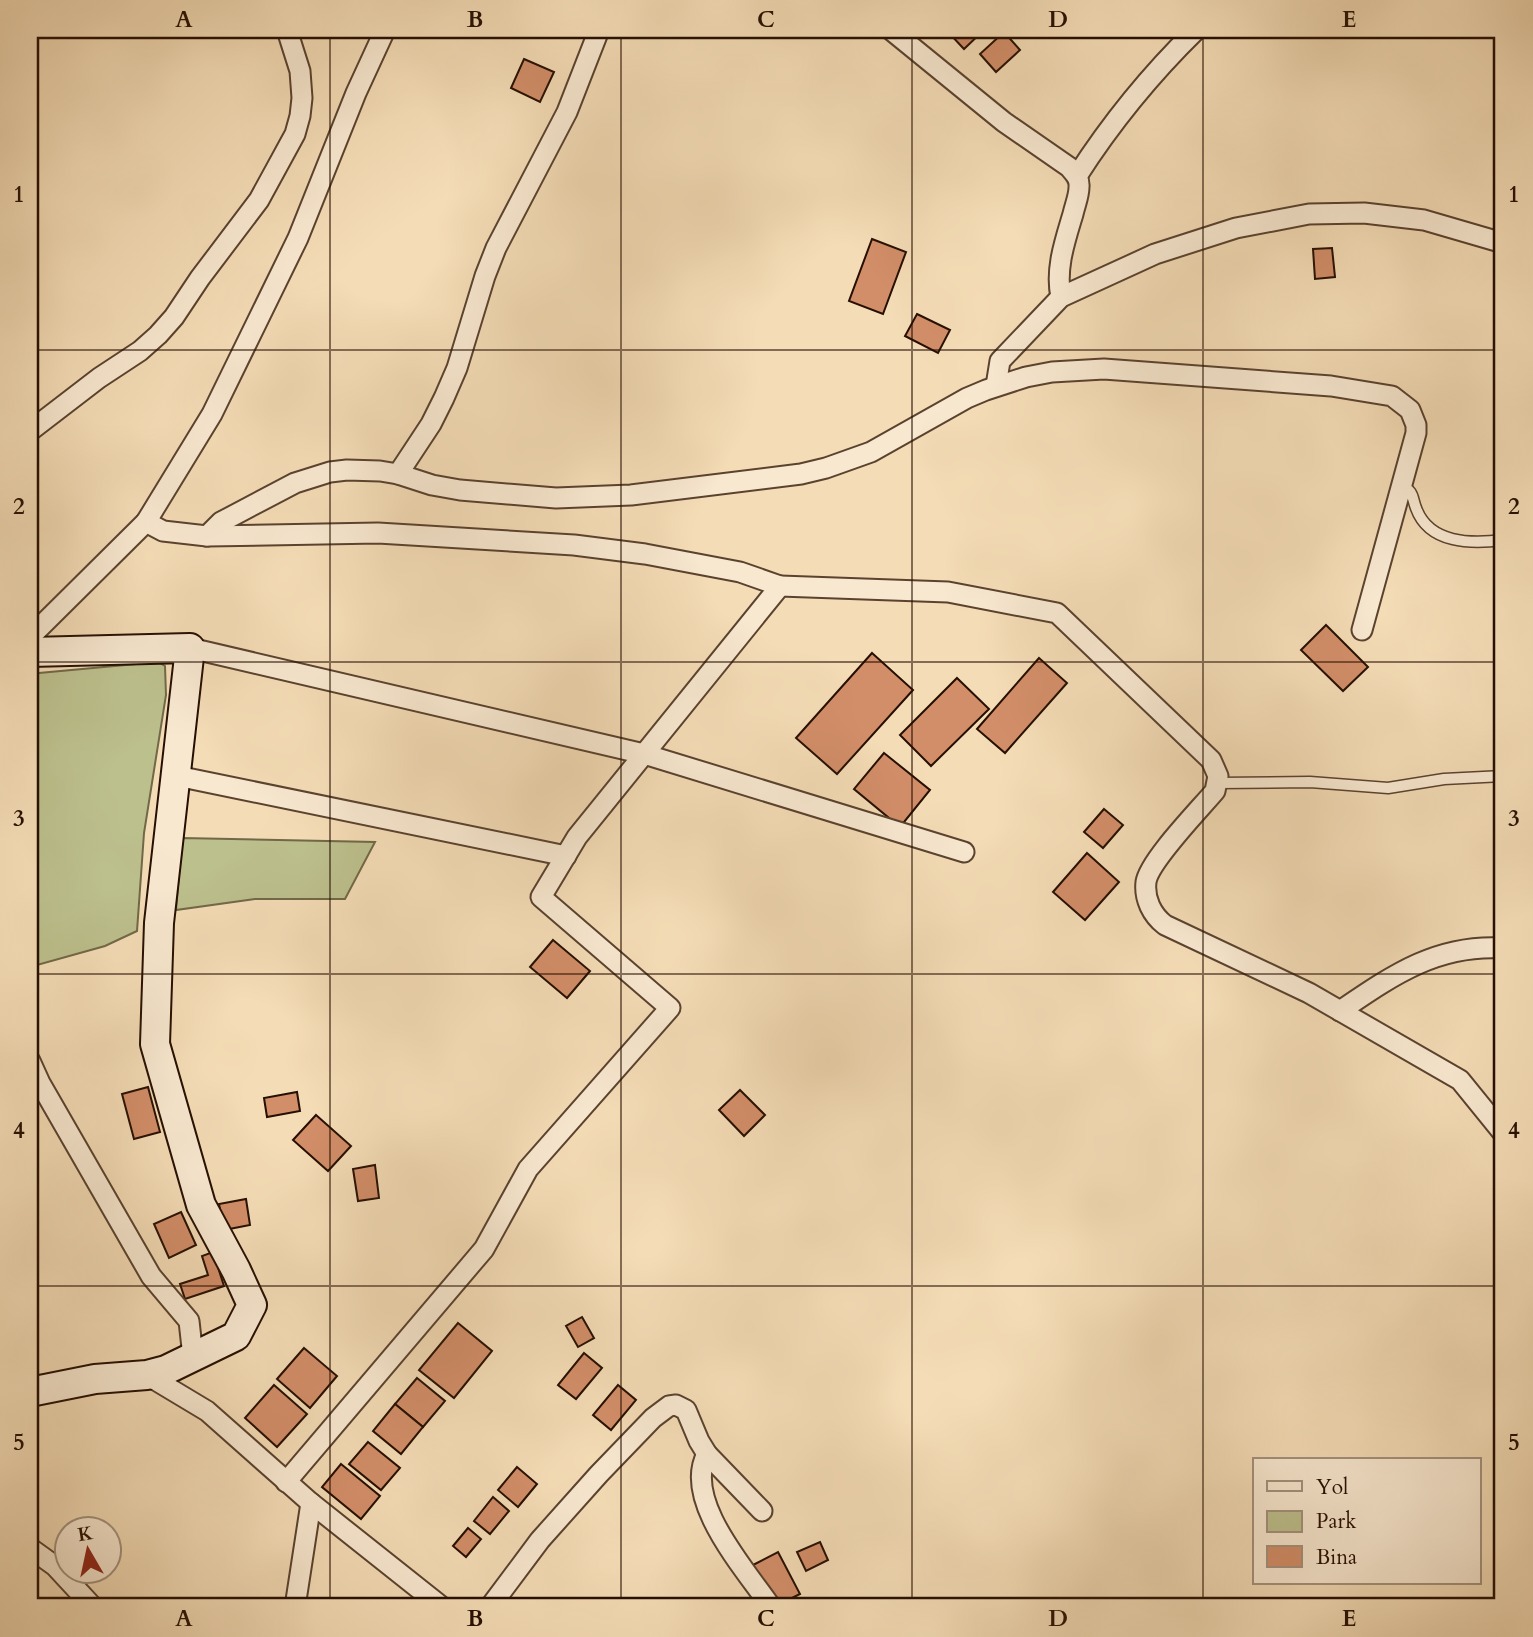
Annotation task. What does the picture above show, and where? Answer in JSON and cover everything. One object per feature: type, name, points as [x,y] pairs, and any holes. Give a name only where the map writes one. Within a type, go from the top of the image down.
[{"type":"street","points":[[30,637],[146,522],[212,414],[298,238],[356,93],[385,30]]},
{"type":"street","points":[[398,474],[431,424],[444,398],[457,368],[496,248],[561,124],[599,30]]},
{"type":"street","points":[[891,30],[974,99],[1069,167],[1077,176],[1080,185],[1059,271],[1061,297]]},
{"type":"street","points":[[1077,176],[1125,107],[1196,30]]},
{"type":"street","points":[[30,431],[158,335],[259,200],[295,134],[300,116],[300,71],[293,33]]},
{"type":"street","points":[[996,386],[1000,361],[1061,297],[1195,240],[1259,221],[1333,212],[1394,215],[1453,227],[1503,243]]},
{"type":"street","points":[[207,536],[221,522],[287,487],[330,472],[363,469],[398,474],[432,485],[460,490],[556,498],[631,495],[776,478],[826,468],[871,452],[967,398],[996,386],[1052,372],[1104,369],[1331,386],[1392,396],[1405,404],[1416,425],[1362,630]]},
{"type":"street","points":[[146,522],[163,531],[207,536],[377,533],[574,545],[645,554],[740,572],[780,586],[948,592],[1057,613],[1211,760],[1218,776],[1216,791],[1154,864],[1146,880],[1150,908],[1156,919],[1308,993],[1460,1080],[1503,1133]]},
{"type":"street","points":[[286,1482],[484,1249],[527,1169],[670,1008],[541,897],[577,837],[780,586]]},
{"type":"street","points":[[31,1388],[147,1375],[166,1370],[236,1336],[252,1306],[201,1205],[155,1044],[159,923],[190,648]]},
{"type":"street","points":[[30,652],[190,648],[644,754],[964,852]]},
{"type":"street","points":[[177,776],[566,856]]},
{"type":"street","points":[[1340,1011],[1400,972],[1427,960],[1471,947],[1503,948]]},
{"type":"street","points":[[30,1061],[151,1276],[190,1321],[193,1357]]},
{"type":"street","points":[[147,1375],[207,1412],[311,1503],[442,1607]]},
{"type":"street","points":[[491,1607],[540,1540],[653,1418],[669,1406],[682,1406],[686,1410],[699,1441],[708,1454],[762,1511]]},
{"type":"street","points":[[708,1454],[702,1464],[702,1485],[712,1520],[771,1607]]},
{"type":"street","points":[[295,1607],[311,1503]]},
{"type":"street","points":[[30,1548],[55,1566],[93,1607]]},
{"type":"lane","points":[[1402,486],[1412,493],[1420,518],[1434,532],[1453,540],[1503,541]]},
{"type":"lane","points":[[1218,783],[1310,782],[1388,788],[1444,779],[1503,776]]},
{"type":"green space","points":[[158,662],[165,666],[166,695],[144,833],[137,931],[105,946],[30,967],[30,680],[39,673]]},
{"type":"green space","points":[[182,838],[375,842],[345,899],[255,899],[176,910]]},
{"type":"building","points":[[952,30],[984,30],[964,49],[949,33]]},
{"type":"building","points":[[1004,32],[1020,50],[996,72],[980,54]]},
{"type":"building","points":[[524,59],[554,72],[540,102],[511,88]]},
{"type":"building","points":[[872,239],[906,252],[883,314],[849,301]]},
{"type":"building","points":[[1332,248],[1335,277],[1315,279],[1313,249]]},
{"type":"building","points":[[917,314],[950,330],[938,353],[905,336]]},
{"type":"building","points":[[1326,625],[1368,667],[1343,691],[1301,650]]},
{"type":"building","points":[[872,653],[913,690],[837,774],[796,738]]},
{"type":"building","points":[[1039,658],[1067,683],[1005,753],[977,729]]},
{"type":"building","points":[[957,678],[989,709],[931,766],[900,735]]},
{"type":"building","points":[[884,753],[930,790],[900,827],[854,789]]},
{"type":"building","points":[[1104,809],[1123,825],[1103,848],[1084,832]]},
{"type":"building","points":[[1087,853],[1119,882],[1085,920],[1053,892]]},
{"type":"building","points":[[553,940],[590,971],[567,998],[530,967]]},
{"type":"building","points":[[148,1087],[160,1132],[134,1139],[122,1094]]},
{"type":"building","points":[[740,1090],[765,1115],[744,1136],[719,1110]]},
{"type":"building","points":[[297,1092],[300,1111],[267,1117],[264,1098]]},
{"type":"building","points":[[316,1115],[351,1146],[328,1171],[293,1140]]},
{"type":"building","points":[[375,1165],[379,1198],[358,1201],[353,1169]]},
{"type":"building","points":[[1503,1184],[1503,1202],[1500,1203],[1494,1189]]},
{"type":"building","points":[[246,1199],[250,1225],[224,1230],[219,1204]]},
{"type":"building","points":[[181,1212],[196,1245],[169,1258],[154,1224]]},
{"type":"building","points":[[213,1252],[224,1286],[185,1299],[180,1284],[208,1275],[202,1256]]},
{"type":"building","points":[[582,1317],[594,1338],[578,1347],[566,1326]]},
{"type":"building","points":[[458,1323],[492,1351],[454,1398],[419,1370]]},
{"type":"building","points":[[304,1348],[337,1376],[310,1408],[277,1379]]},
{"type":"building","points":[[584,1353],[602,1368],[576,1399],[558,1385]]},
{"type":"building","points":[[417,1378],[445,1401],[423,1427],[395,1404]]},
{"type":"building","points":[[274,1385],[307,1414],[277,1447],[245,1418]]},
{"type":"building","points":[[618,1385],[636,1400],[611,1430],[593,1415]]},
{"type":"building","points":[[395,1404],[423,1427],[401,1454],[373,1431]]},
{"type":"building","points":[[368,1442],[400,1468],[381,1490],[349,1464]]},
{"type":"building","points":[[341,1464],[380,1496],[361,1519],[322,1487]]},
{"type":"building","points":[[517,1467],[537,1484],[518,1507],[498,1490]]},
{"type":"building","points":[[493,1497],[509,1511],[490,1534],[474,1521]]},
{"type":"building","points":[[468,1528],[481,1539],[466,1557],[453,1546]]},
{"type":"building","points":[[820,1542],[828,1560],[806,1571],[797,1552]]},
{"type":"building","points":[[778,1552],[800,1594],[776,1606],[753,1565]]}]
